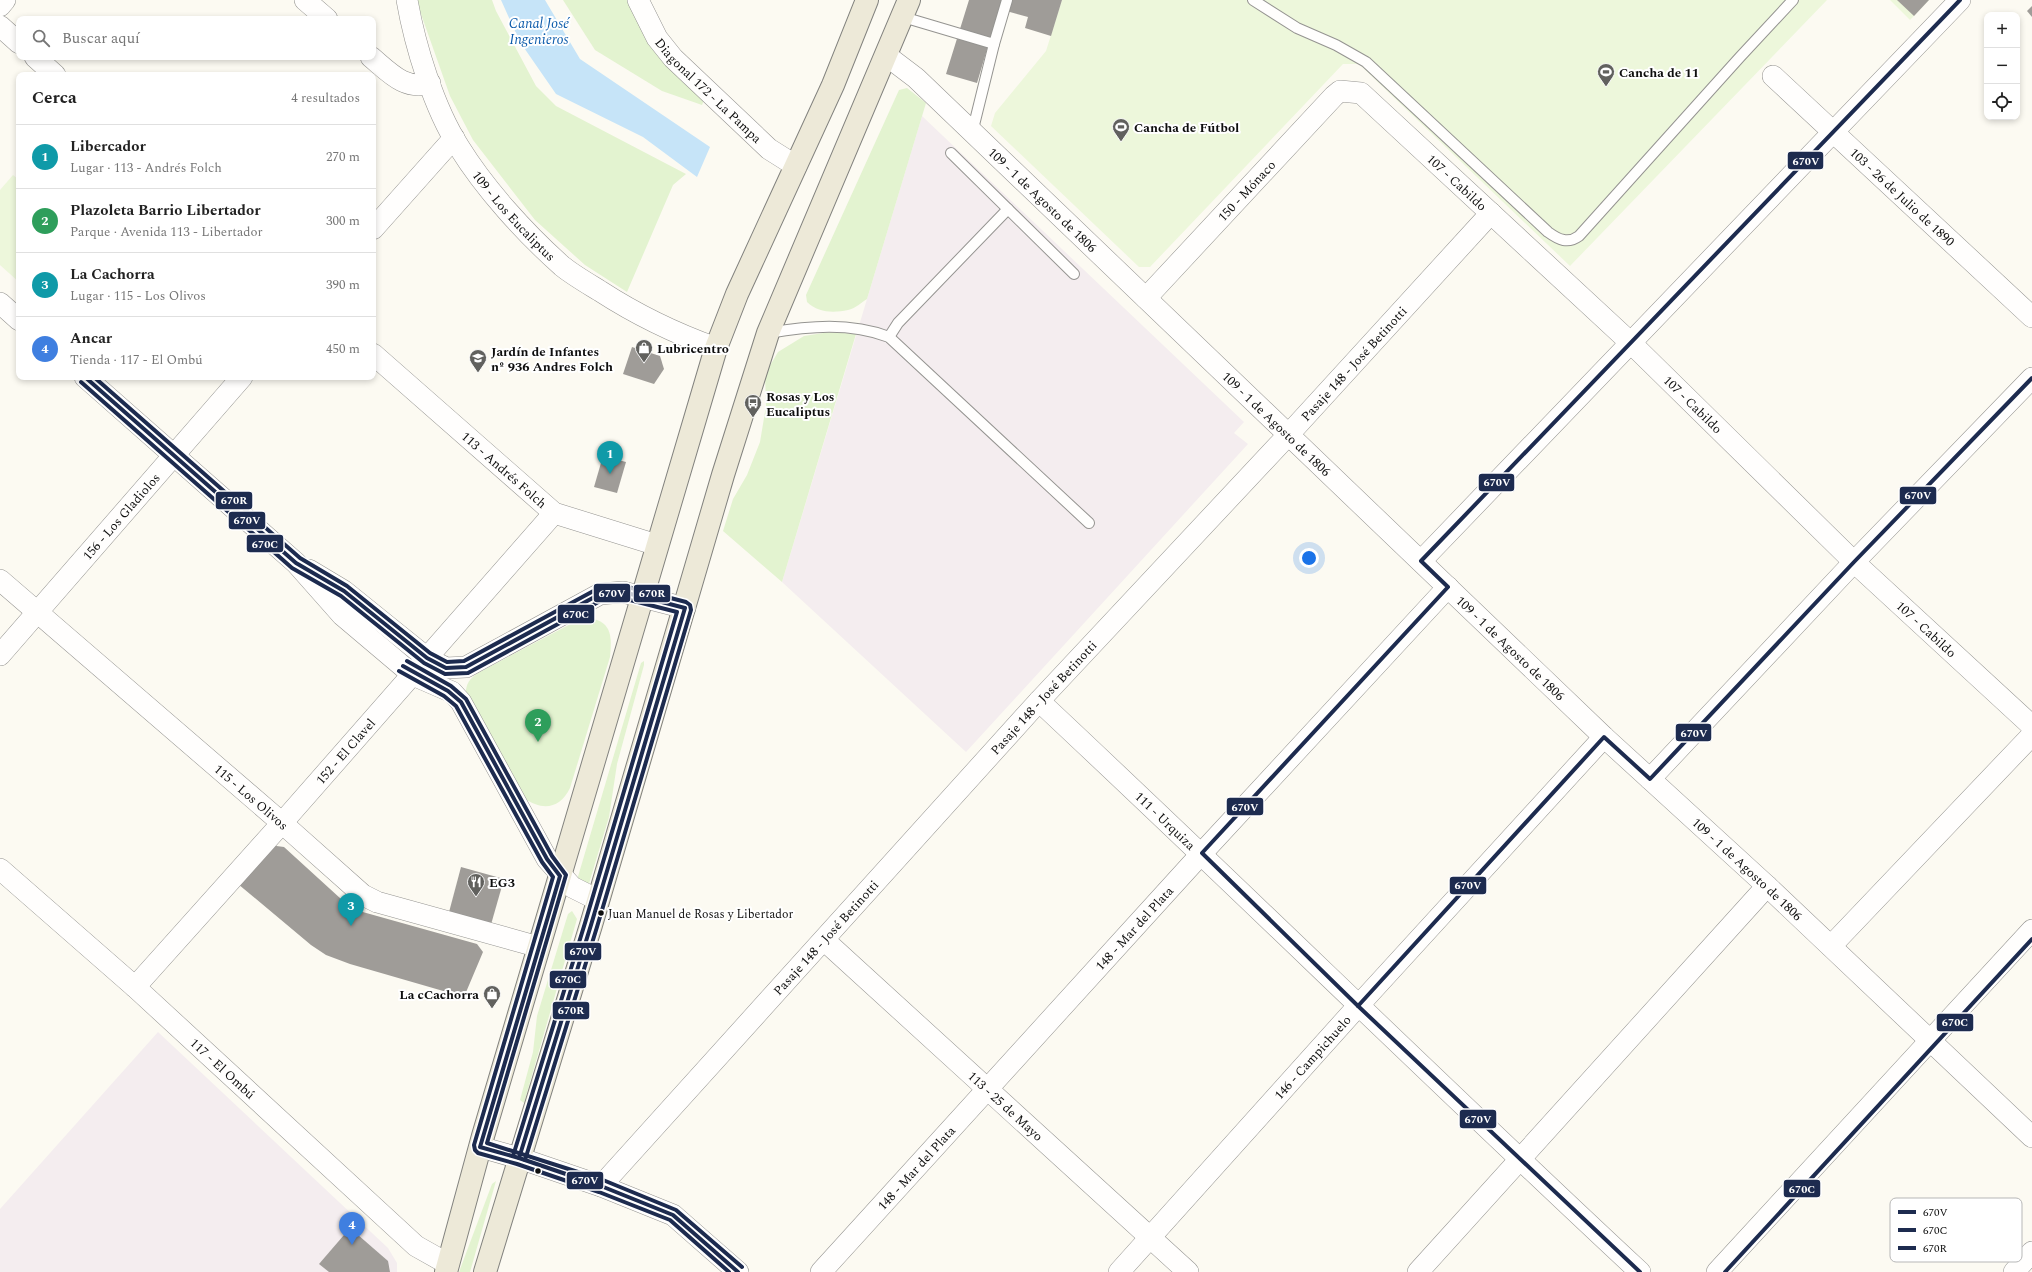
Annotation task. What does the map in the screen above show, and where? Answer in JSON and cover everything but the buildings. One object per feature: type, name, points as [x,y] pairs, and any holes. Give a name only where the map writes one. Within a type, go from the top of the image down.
[{"type":"main road","points":[[447,1268],[480,1148],[716,348],[737,294],[833,85],[867,0]]},
{"type":"main road","points":[[485,1272],[598,900],[723,476],[768,333],[797,261],[887,56],[906,9]]},
{"type":"street","points":[[0,6],[5,0]]},
{"type":"street","points":[[305,0],[324,16]]},
{"type":"street","name":"109 - Los Eucaliptus","points":[[407,0],[418,49],[440,109],[454,138],[481,177],[508,210],[563,266],[616,301],[657,325],[716,348]]},
{"type":"street","name":"Diagonal 172 - La Pampa","points":[[638,0],[658,38],[673,58],[769,149],[796,166]]},
{"type":"street","points":[[1422,561],[1632,344],[1960,0]]},
{"type":"street","points":[[0,26],[16,40]]},
{"type":"street","name":"109 - 1 de Agosto de 1806","points":[[887,56],[916,78],[1422,561],[1604,737],[1767,886],[2032,1137]]},
{"type":"street","points":[[38,60],[52,72]]},
{"type":"street","points":[[375,60],[395,77],[410,85],[430,83]]},
{"type":"street","name":"103 - 26 de Julio de 1890","points":[[1773,76],[1834,131],[2032,317]]},
{"type":"street","name":"150 - Mónaco","points":[[1146,298],[1334,96],[1340,91],[1350,91]]},
{"type":"street","name":"107 - Cabildo","points":[[1350,91],[1361,93],[1368,99],[1632,344],[1854,562],[2032,726]]},
{"type":"street","points":[[376,226],[454,138]]},
{"type":"street","name":"Pasaje 148 - José Betinotti","points":[[601,1186],[1039,701],[1289,434],[1491,213]]},
{"type":"street","points":[[0,303],[16,317]]},
{"type":"street","name":"113 - Andrés Folch","points":[[376,357],[554,513],[657,545]]},
{"type":"street","points":[[1650,779],[1854,562],[2032,378]]},
{"type":"street","points":[[88,380],[296,563],[333,606],[414,675],[452,692],[460,702],[547,859],[560,876],[572,887],[598,900]]},
{"type":"street","name":"156 - Los Gladiolos","points":[[0,655],[239,380]]},
{"type":"street","name":"152 - El Clavel","points":[[135,986],[414,675],[427,658],[554,513]]},
{"type":"street","points":[[296,563],[344,591],[427,658],[446,668],[466,667],[600,594],[622,592],[643,596],[685,608]]},
{"type":"street","name":"115 - Los Olivos","points":[[0,580],[282,823],[349,884],[370,898],[539,947]]},
{"type":"street","name":"148 - Mar del Plata","points":[[822,1272],[1202,853],[1448,587]]},
{"type":"street","name":"111 - Urquiza","points":[[1039,701],[1202,853],[1358,1006],[1640,1272]]},
{"type":"street","points":[[1831,946],[2032,735]]},
{"type":"street","name":"146 - Campichuelo","points":[[1120,1272],[1358,1006],[1604,737]]},
{"type":"street","name":"117 - El Ombú","points":[[2,874],[135,986],[416,1246],[447,1268]]},
{"type":"street","points":[[1418,1272],[1767,886]]},
{"type":"street","points":[[1717,1272],[2032,930]]},
{"type":"street","name":"113 - 25 de Mayo","points":[[824,940],[1188,1272]]},
{"type":"street","points":[[480,1148],[519,1158],[601,1186],[673,1215],[738,1272]]},
{"type":"street","points":[[2014,1272],[2032,1252]]},
{"type":"lane","points":[[972,132],[994,44],[1007,0]]},
{"type":"lane","points":[[1253,0],[1297,28],[1336,45],[1366,62],[1548,232],[1564,241],[1572,241],[1579,236],[1740,56],[1793,0]]},
{"type":"lane","points":[[906,9],[994,44]]},
{"type":"lane","points":[[951,153],[1074,274]]},
{"type":"lane","points":[[889,337],[898,323],[1008,209]]},
{"type":"lane","points":[[768,333],[798,328],[828,326],[858,328],[889,337],[1089,523]]},
{"type":"shaded area","points":[[922,116],[1244,422],[1234,433],[1248,444],[966,752],[782,582]]},
{"type":"shaded area","points":[[158,1032],[388,1248],[397,1263],[397,1272],[0,1272],[0,1209]]},
{"type":"green space","points":[[416,0],[492,0],[496,11],[536,86],[556,106],[686,174],[673,185],[627,292],[585,265],[535,220],[473,140],[450,96]]},
{"type":"green space","points":[[563,0],[629,0],[704,100],[702,105],[662,91],[595,50]]},
{"type":"green space","points":[[1062,0],[1827,0],[1570,266],[1359,64],[1343,64],[1150,267],[1139,267],[991,126],[995,113],[1046,51]]},
{"type":"green space","points":[[1890,0],[1929,0],[1910,20]]},
{"type":"green space","points":[[907,88],[926,103],[867,299],[856,307],[837,312],[821,310],[811,306],[807,302],[806,295],[899,90]]},
{"type":"green space","points":[[13,175],[16,178],[16,279],[0,265],[0,190]]},
{"type":"green space","points":[[830,332],[856,334],[782,582],[723,531],[733,499],[747,475],[760,442],[766,406],[765,374],[778,352],[804,336]]},
{"type":"green space","points":[[590,618],[603,623],[607,627],[611,643],[610,657],[570,788],[566,795],[556,804],[550,806],[537,805],[524,798],[466,696],[467,685],[478,673],[580,619]]},
{"type":"green space","points":[[644,661],[617,764],[609,817],[588,887],[577,880],[641,663]]},
{"type":"green space","points":[[572,911],[577,919],[524,1103],[520,1100],[533,1052],[537,1016],[568,914]]},
{"type":"green space","points":[[496,1181],[470,1272],[459,1272],[492,1184]]},
{"type":"water","name":"Canal José Ingenieros","points":[[501,0],[545,0],[580,59],[710,147],[697,177],[643,137],[556,94],[520,42]]},
{"type":"transit line","name":"670V","points":[[1640,1272],[1358,1006],[1202,853],[1448,587],[1421,561],[1960,0]]},
{"type":"transit line","name":"670V","points":[[1358,1006],[1604,737],[1650,779],[1854,562],[2032,378]]},
{"type":"transit line","name":"670V","points":[[88,380],[296,563],[344,591],[427,658],[446,668],[466,667],[600,594],[623,592],[685,608],[591,925],[519,1158]]},
{"type":"transit line","name":"670R","points":[[97,380],[300,558],[347,586],[430,653],[447,662],[464,661],[599,588],[624,586],[686,602],[690,605],[691,610],[597,927],[525,1160]]},
{"type":"transit line","name":"670C","points":[[81,382],[292,568],[341,596],[424,663],[445,674],[468,673],[602,600],[622,598],[677,612],[585,923],[513,1156]]},
{"type":"transit line","name":"670R","points":[[407,661],[451,686],[466,699],[552,856],[566,875],[487,1143],[603,1180],[676,1210],[742,1267]]},
{"type":"transit line","name":"670V","points":[[403,666],[448,691],[461,702],[547,859],[560,876],[480,1147],[519,1158],[601,1186],[673,1215],[738,1272]]},
{"type":"transit line","name":"670C","points":[[399,671],[444,696],[456,706],[542,862],[553,877],[474,1145],[475,1150],[478,1153],[517,1164],[599,1192],[670,1220],[729,1272]]},
{"type":"transit line","name":"670C","points":[[1725,1272],[2032,939]]},
{"type":"place","name":"Cancha de 11","points":[[1606,87]]},
{"type":"place","name":"Cancha de Fútbol","points":[[1121,142]]},
{"type":"place","name":"Lubricentro","points":[[644,363]]},
{"type":"place","name":"Jardín de Infantes nº 936 Andres Folch","points":[[478,373]]},
{"type":"place","name":"Rosas y Los Eucaliptus","points":[[753,418]]},
{"type":"place","name":"Libercador","points":[[610,474]]},
{"type":"place","name":"Plazoleta Barrio Libertador","points":[[538,742]]},
{"type":"place","name":"EG3","points":[[476,897]]},
{"type":"place","name":"Juan Manuel de Rosas y Libertador","points":[[601,913]]},
{"type":"place","name":"La Cachorra","points":[[351,926]]},
{"type":"place","name":"La cCachorra","points":[[492,1009]]},
{"type":"place","name":"Ancar","points":[[352,1245]]}]
